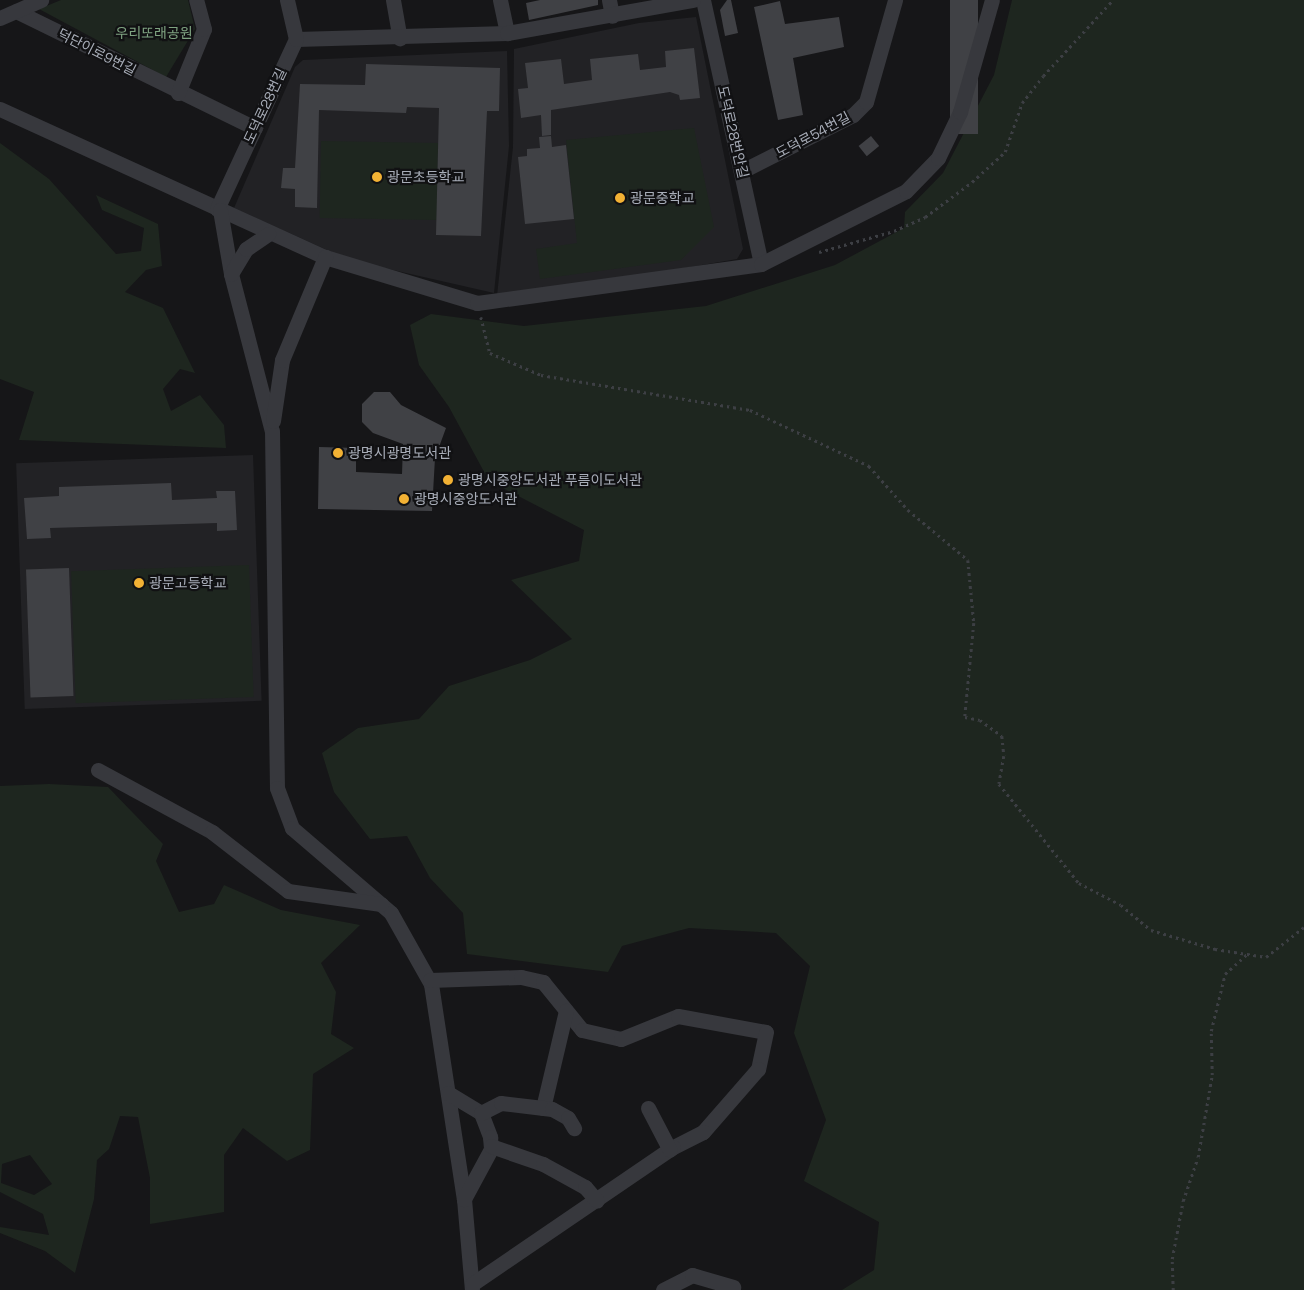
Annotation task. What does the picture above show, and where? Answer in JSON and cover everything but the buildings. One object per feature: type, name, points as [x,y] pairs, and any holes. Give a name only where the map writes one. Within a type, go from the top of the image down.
[{"type":"street","points":[[0,18],[41,0]]},
{"type":"street","points":[[178,93],[204,29],[196,0]]},
{"type":"street","points":[[287,0],[296,39],[400,38],[507,33],[612,16],[693,0]]},
{"type":"street","points":[[393,0],[400,38]]},
{"type":"street","points":[[500,0],[507,33]]},
{"type":"street","points":[[609,0],[612,16]]},
{"type":"street","name":"도덕로28번안길","points":[[703,0],[761,264]]},
{"type":"street","name":"도덕로54번길","points":[[742,171],[853,115],[866,102],[896,0]]},
{"type":"street","points":[[0,109],[218,209],[268,234],[325,257],[477,303],[761,264],[906,191],[938,158],[960,112],[992,0]]},
{"type":"street","name":"덕단이로9번길","points":[[16,11],[178,93],[255,128]]},
{"type":"street","name":"도덕로28번길","points":[[218,209],[296,39]]},
{"type":"street","points":[[218,209],[230,274],[272,431]]},
{"type":"street","points":[[230,274],[246,249],[268,234]]},
{"type":"street","points":[[325,257],[282,360],[272,431],[277,788],[292,828],[391,913],[430,980],[464,1199],[472,1287],[670,1150],[703,1132],[758,1069],[766,1032],[678,1016],[621,1038],[582,1030],[543,982],[521,977],[430,980]]},
{"type":"street","points":[[98,770],[212,832],[288,891],[381,904]]},
{"type":"street","points":[[543,1108],[566,1011]]},
{"type":"street","points":[[448,1094],[481,1113],[491,1146],[464,1199]]},
{"type":"street","points":[[481,1113],[501,1103],[543,1108],[568,1118],[574,1128]]},
{"type":"street","points":[[648,1108],[670,1150]]},
{"type":"street","points":[[491,1146],[543,1164],[585,1186],[597,1201]]},
{"type":"street","points":[[663,1290],[692,1275],[733,1287]]},
{"type":"path","points":[[816,253],[894,231],[924,217],[972,182],[1005,152],[1022,104],[1043,76],[1113,0]]},
{"type":"path","points":[[477,303],[490,352],[541,375],[750,410],[869,466],[908,510],[968,560],[974,623],[965,717],[980,720],[1002,736],[1004,756],[999,784],[1079,883],[1121,905],[1151,930],[1266,957],[1304,928]]},
{"type":"path","points":[[1172,1290],[1172,1259],[1183,1201],[1198,1158],[1212,1075],[1211,1030],[1225,974],[1248,953]]},
{"type":"shaded area","name":"광문중학교","points":[[696,17],[743,249],[737,259],[527,295],[497,296],[513,147],[514,49],[639,23]]},
{"type":"shaded area","name":"광문초등학교","points":[[507,51],[509,146],[494,293],[349,260],[234,208],[295,67],[303,60]]},
{"type":"shaded area","name":"광문고등학교","points":[[253,455],[262,701],[25,709],[16,463]]},
{"type":"green space","name":"우리또래공원","points":[[61,0],[188,0],[195,29],[166,77],[39,9]]},
{"type":"green space","points":[[1012,0],[1304,0],[1304,1290],[842,1290],[874,1270],[879,1222],[804,1181],[826,1120],[794,1033],[810,966],[776,933],[689,928],[622,946],[608,972],[467,954],[463,913],[430,878],[407,836],[370,839],[334,792],[322,753],[358,728],[419,719],[449,686],[530,660],[572,639],[511,580],[579,561],[584,530],[489,481],[449,407],[419,365],[410,325],[431,314],[524,326],[706,306],[835,265],[904,228],[905,212],[943,173],[994,75]]},
{"type":"green space","points":[[694,128],[714,227],[681,260],[540,279],[536,249],[577,243],[566,140]]},
{"type":"green space","points":[[321,141],[438,143],[437,220],[320,218]]},
{"type":"green space","points":[[0,143],[49,179],[116,254],[141,251],[144,228],[102,210],[96,195],[158,224],[162,266],[146,270],[125,292],[163,308],[195,373],[180,369],[163,389],[171,411],[200,395],[224,425],[226,448],[19,440],[34,392],[0,379]]},
{"type":"green space","points":[[249,565],[254,697],[76,703],[71,571]]},
{"type":"green space","points":[[49,784],[108,787],[163,844],[156,861],[179,912],[214,904],[224,885],[281,910],[360,925],[321,963],[336,992],[331,1034],[354,1048],[313,1074],[310,1150],[287,1161],[243,1128],[224,1155],[224,1212],[150,1224],[150,1178],[138,1117],[120,1116],[109,1149],[97,1160],[94,1199],[75,1273],[45,1251],[0,1233],[0,1227],[49,1235],[43,1214],[0,1192],[0,786]],"holes":[[[30,1155],[52,1184],[34,1195],[1,1183],[2,1164]]]},
{"type":"place","name":"광문초등학교","points":[[377,177]]},
{"type":"place","name":"광문중학교","points":[[620,198]]},
{"type":"place","name":"광명시광명도서관","points":[[338,453]]},
{"type":"place","name":"광명시중앙도서관 푸름이도서관","points":[[448,480]]},
{"type":"place","name":"광명시중앙도서관","points":[[404,499]]},
{"type":"place","name":"광문고등학교","points":[[139,583]]}]
